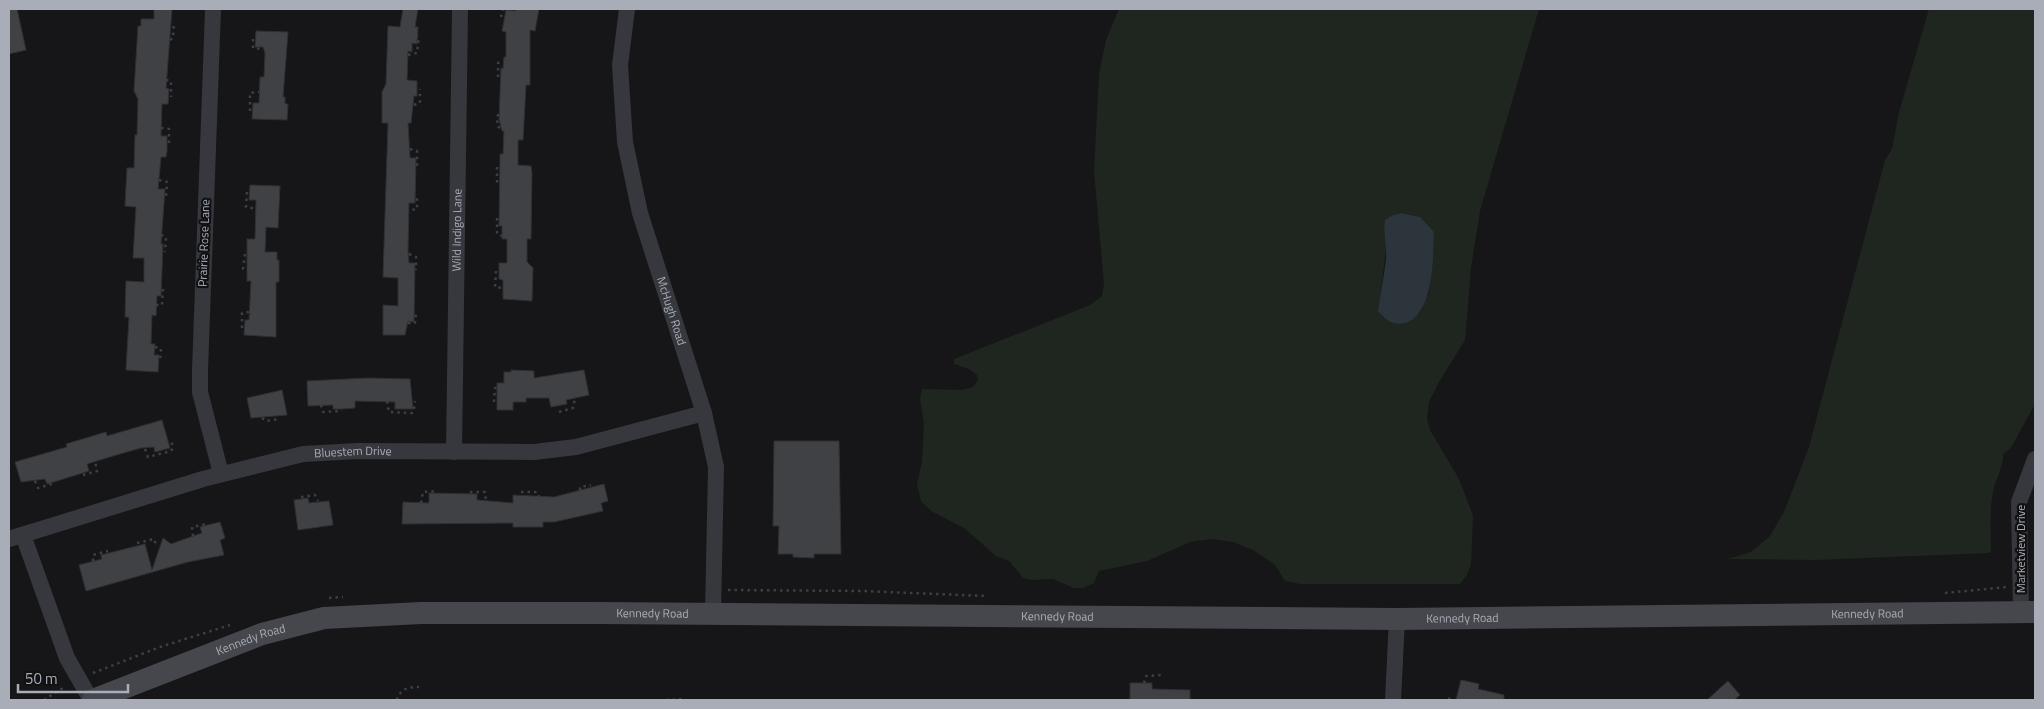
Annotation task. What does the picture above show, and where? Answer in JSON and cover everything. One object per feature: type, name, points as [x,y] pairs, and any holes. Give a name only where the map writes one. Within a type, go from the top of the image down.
[{"type":"main road","name":"Kennedy Road","points":[[92,700],[262,634],[324,618],[420,613],[1397,619],[2028,612]]},
{"type":"street","name":"Prairie Rose Lane","points":[[213,9],[200,371],[202,401],[221,474]]},
{"type":"street","name":"Wild Indigo Lane","points":[[454,452],[460,9]]},
{"type":"street","name":"McHugh Road","points":[[627,9],[620,65],[625,142],[640,213],[704,412],[716,467],[713,614]]},
{"type":"street","name":"Bluestem Drive","points":[[16,537],[221,474],[294,455],[321,451],[534,452],[576,447],[704,412]]},
{"type":"street","name":"Marketview Drive","points":[[2028,612],[2019,502],[2035,458]]},
{"type":"street","points":[[16,537],[67,658],[92,700]]},
{"type":"street","points":[[1393,700],[1397,619]]},
{"type":"path","points":[[502,16],[503,9]]},
{"type":"path","points":[[170,40],[173,38],[174,22]]},
{"type":"path","points":[[408,54],[417,53],[419,36]]},
{"type":"path","points":[[253,39],[253,48],[263,49]]},
{"type":"path","points":[[498,77],[498,64],[504,61]]},
{"type":"path","points":[[166,80],[171,81],[170,97]]},
{"type":"path","points":[[414,105],[420,103],[420,89]]},
{"type":"path","points":[[250,111],[250,93],[259,92]]},
{"type":"path","points":[[498,114],[497,126],[501,129]]},
{"type":"path","points":[[161,128],[169,129],[169,144]]},
{"type":"path","points":[[410,148],[417,151],[417,166]]},
{"type":"path","points":[[497,167],[497,183],[501,185]]},
{"type":"path","points":[[159,180],[167,182],[166,198]]},
{"type":"path","points":[[247,192],[246,207],[257,209]]},
{"type":"path","points":[[406,211],[417,210],[417,195]]},
{"type":"path","points":[[497,218],[497,234],[502,236]]},
{"type":"path","points":[[161,235],[166,235],[165,252]]},
{"type":"path","points":[[244,254],[244,268],[248,270]]},
{"type":"path","points":[[409,254],[416,257],[416,270]]},
{"type":"path","points":[[496,271],[495,287],[503,288]]},
{"type":"path","points":[[156,305],[162,305],[163,288]]},
{"type":"path","points":[[242,328],[242,313],[249,312]]},
{"type":"path","points":[[408,324],[415,322],[416,313]]},
{"type":"path","points":[[155,347],[161,349],[160,362]]},
{"type":"path","points":[[494,402],[495,388],[497,388]]},
{"type":"path","points":[[558,412],[573,408],[575,398]]},
{"type":"path","points":[[387,401],[387,411],[405,412],[414,412],[415,401]]},
{"type":"path","points":[[321,405],[323,412],[342,411]]},
{"type":"path","points":[[262,418],[266,421],[280,419]]},
{"type":"path","points":[[145,449],[148,457],[171,451],[173,448],[171,440]]},
{"type":"path","points":[[83,475],[97,471],[95,462]]},
{"type":"path","points":[[35,481],[38,488],[55,483]]},
{"type":"path","points":[[580,490],[580,487],[591,485]]},
{"type":"path","points":[[421,503],[423,492],[437,491]]},
{"type":"path","points":[[470,492],[486,492],[486,501]]},
{"type":"path","points":[[521,492],[537,492],[539,497]]},
{"type":"path","points":[[301,497],[314,495],[318,501]]},
{"type":"path","points":[[193,536],[192,527],[207,524]]},
{"type":"path","points":[[137,543],[153,538],[157,547]]},
{"type":"path","points":[[93,561],[93,555],[108,551]]},
{"type":"path","points":[[1942,593],[2007,587]]},
{"type":"path","points":[[737,588],[988,596]]},
{"type":"path","points":[[1144,683],[1146,676],[1162,675]]},
{"type":"path","points":[[44,700],[65,686]]},
{"type":"path","points":[[397,700],[402,691],[410,687],[419,687]]},
{"type":"path","points":[[1449,700],[1450,695]]},
{"type":"path","points":[[666,700],[684,698]]},
{"type":"shaded area","points":[[1119,9],[1539,9],[1480,211],[1471,268],[1465,340],[1429,402],[1427,418],[1430,430],[1459,479],[1473,516],[1471,564],[1467,575],[1460,584],[1300,584],[1285,581],[1275,565],[1253,550],[1233,542],[1212,539],[1190,542],[1147,561],[1099,571],[1094,583],[1083,588],[1074,588],[1053,579],[1032,580],[1023,578],[1009,561],[996,556],[964,528],[931,511],[921,501],[917,484],[922,462],[924,424],[920,399],[922,389],[962,390],[973,387],[978,380],[977,375],[969,369],[954,364],[954,359],[1090,305],[1102,296],[1104,284],[1094,171],[1099,74],[1106,40]],"holes":[[[1402,213],[1413,215],[1434,233],[1429,292],[1420,313],[1379,303],[1386,247],[1393,215]]]},
{"type":"shaded area","points":[[1929,9],[2035,9],[2035,404],[2011,448],[2003,454],[1992,499],[1991,551],[1989,553],[1815,560],[1728,559],[1751,552],[1770,536],[1784,512],[1809,447],[1885,160],[1892,149],[1899,112]]},
{"type":"shaded area","points":[[1402,213],[1420,217],[1434,232],[1433,256],[1430,284],[1422,309],[1415,318],[1405,323],[1397,324],[1387,320],[1378,311],[1386,259],[1385,220],[1393,215]]},
{"type":"building","points":[[9,9],[17,9],[26,50],[9,54]]},
{"type":"building","points":[[154,9],[172,9],[166,88],[169,89],[168,104],[162,104],[161,136],[167,136],[167,151],[166,157],[161,157],[158,189],[165,189],[161,244],[163,244],[161,296],[157,296],[156,316],[152,315],[151,344],[155,344],[154,355],[159,355],[158,372],[126,370],[129,317],[125,317],[126,281],[144,282],[144,258],[133,258],[136,207],[125,206],[127,168],[134,168],[135,135],[137,135],[138,99],[134,91],[138,26],[141,26],[141,19],[154,19]]},
{"type":"building","points":[[403,9],[418,9],[415,27],[418,27],[417,44],[412,43],[412,52],[408,51],[407,80],[417,81],[417,96],[414,96],[411,123],[408,123],[410,158],[416,158],[415,203],[409,203],[408,250],[409,263],[415,263],[414,322],[408,321],[405,335],[383,335],[383,305],[398,306],[398,278],[383,277],[388,123],[382,123],[382,92],[386,84],[388,26],[400,27]]},
{"type":"building","points":[[516,9],[539,9],[535,31],[530,30],[530,85],[526,85],[523,140],[518,140],[518,165],[531,166],[532,173],[531,239],[527,239],[527,262],[533,268],[532,301],[503,299],[503,280],[499,279],[499,263],[507,263],[507,239],[502,239],[502,226],[499,226],[500,154],[503,154],[504,131],[502,131],[499,119],[501,68],[503,69],[504,57],[506,57],[506,32],[502,31],[506,10],[515,11]]},
{"type":"building","points":[[256,31],[288,32],[283,97],[285,97],[285,104],[288,104],[287,120],[252,119],[253,103],[259,103],[260,77],[264,77],[265,53],[263,47],[255,47]]},
{"type":"building","points":[[250,185],[280,186],[278,228],[266,227],[265,252],[277,252],[277,260],[279,260],[279,282],[276,282],[276,337],[244,335],[245,320],[249,320],[251,281],[247,281],[247,239],[255,239],[256,200],[249,200]]},
{"type":"building","points":[[511,370],[534,371],[534,378],[584,370],[589,395],[566,400],[567,404],[551,407],[549,398],[526,398],[526,402],[513,402],[513,410],[497,410],[497,383],[504,383],[504,372],[511,372]]},
{"type":"building","points":[[368,378],[410,379],[413,409],[395,409],[395,402],[355,401],[355,408],[342,409],[333,409],[333,405],[308,406],[307,381]]},
{"type":"building","points":[[282,390],[287,415],[251,418],[247,398]]},
{"type":"building","points":[[162,420],[170,448],[155,452],[154,447],[141,448],[113,456],[87,464],[89,471],[47,484],[45,479],[21,482],[15,462],[67,447],[66,444],[106,432],[107,436]]},
{"type":"building","points":[[774,441],[839,441],[841,554],[814,554],[814,558],[793,557],[793,554],[778,554],[779,526],[773,526]]},
{"type":"building","points":[[604,484],[608,501],[601,503],[603,511],[554,522],[543,522],[543,527],[513,527],[513,523],[402,524],[403,502],[429,503],[429,493],[477,494],[477,500],[513,503],[513,495],[554,497]]},
{"type":"building","points":[[308,498],[309,503],[329,501],[333,525],[298,530],[294,500]]},
{"type":"building","points":[[220,522],[225,538],[220,540],[224,555],[188,562],[86,591],[79,565],[102,559],[101,555],[145,544],[152,570],[163,538],[171,544],[202,533],[200,527]]},
{"type":"building","points":[[1461,680],[1479,684],[1478,689],[1504,695],[1504,700],[1456,700]]},
{"type":"building","points":[[1728,681],[1740,695],[1734,700],[1707,700]]},
{"type":"building","points":[[1130,683],[1152,683],[1152,689],[1190,690],[1190,700],[1130,700]]}]
